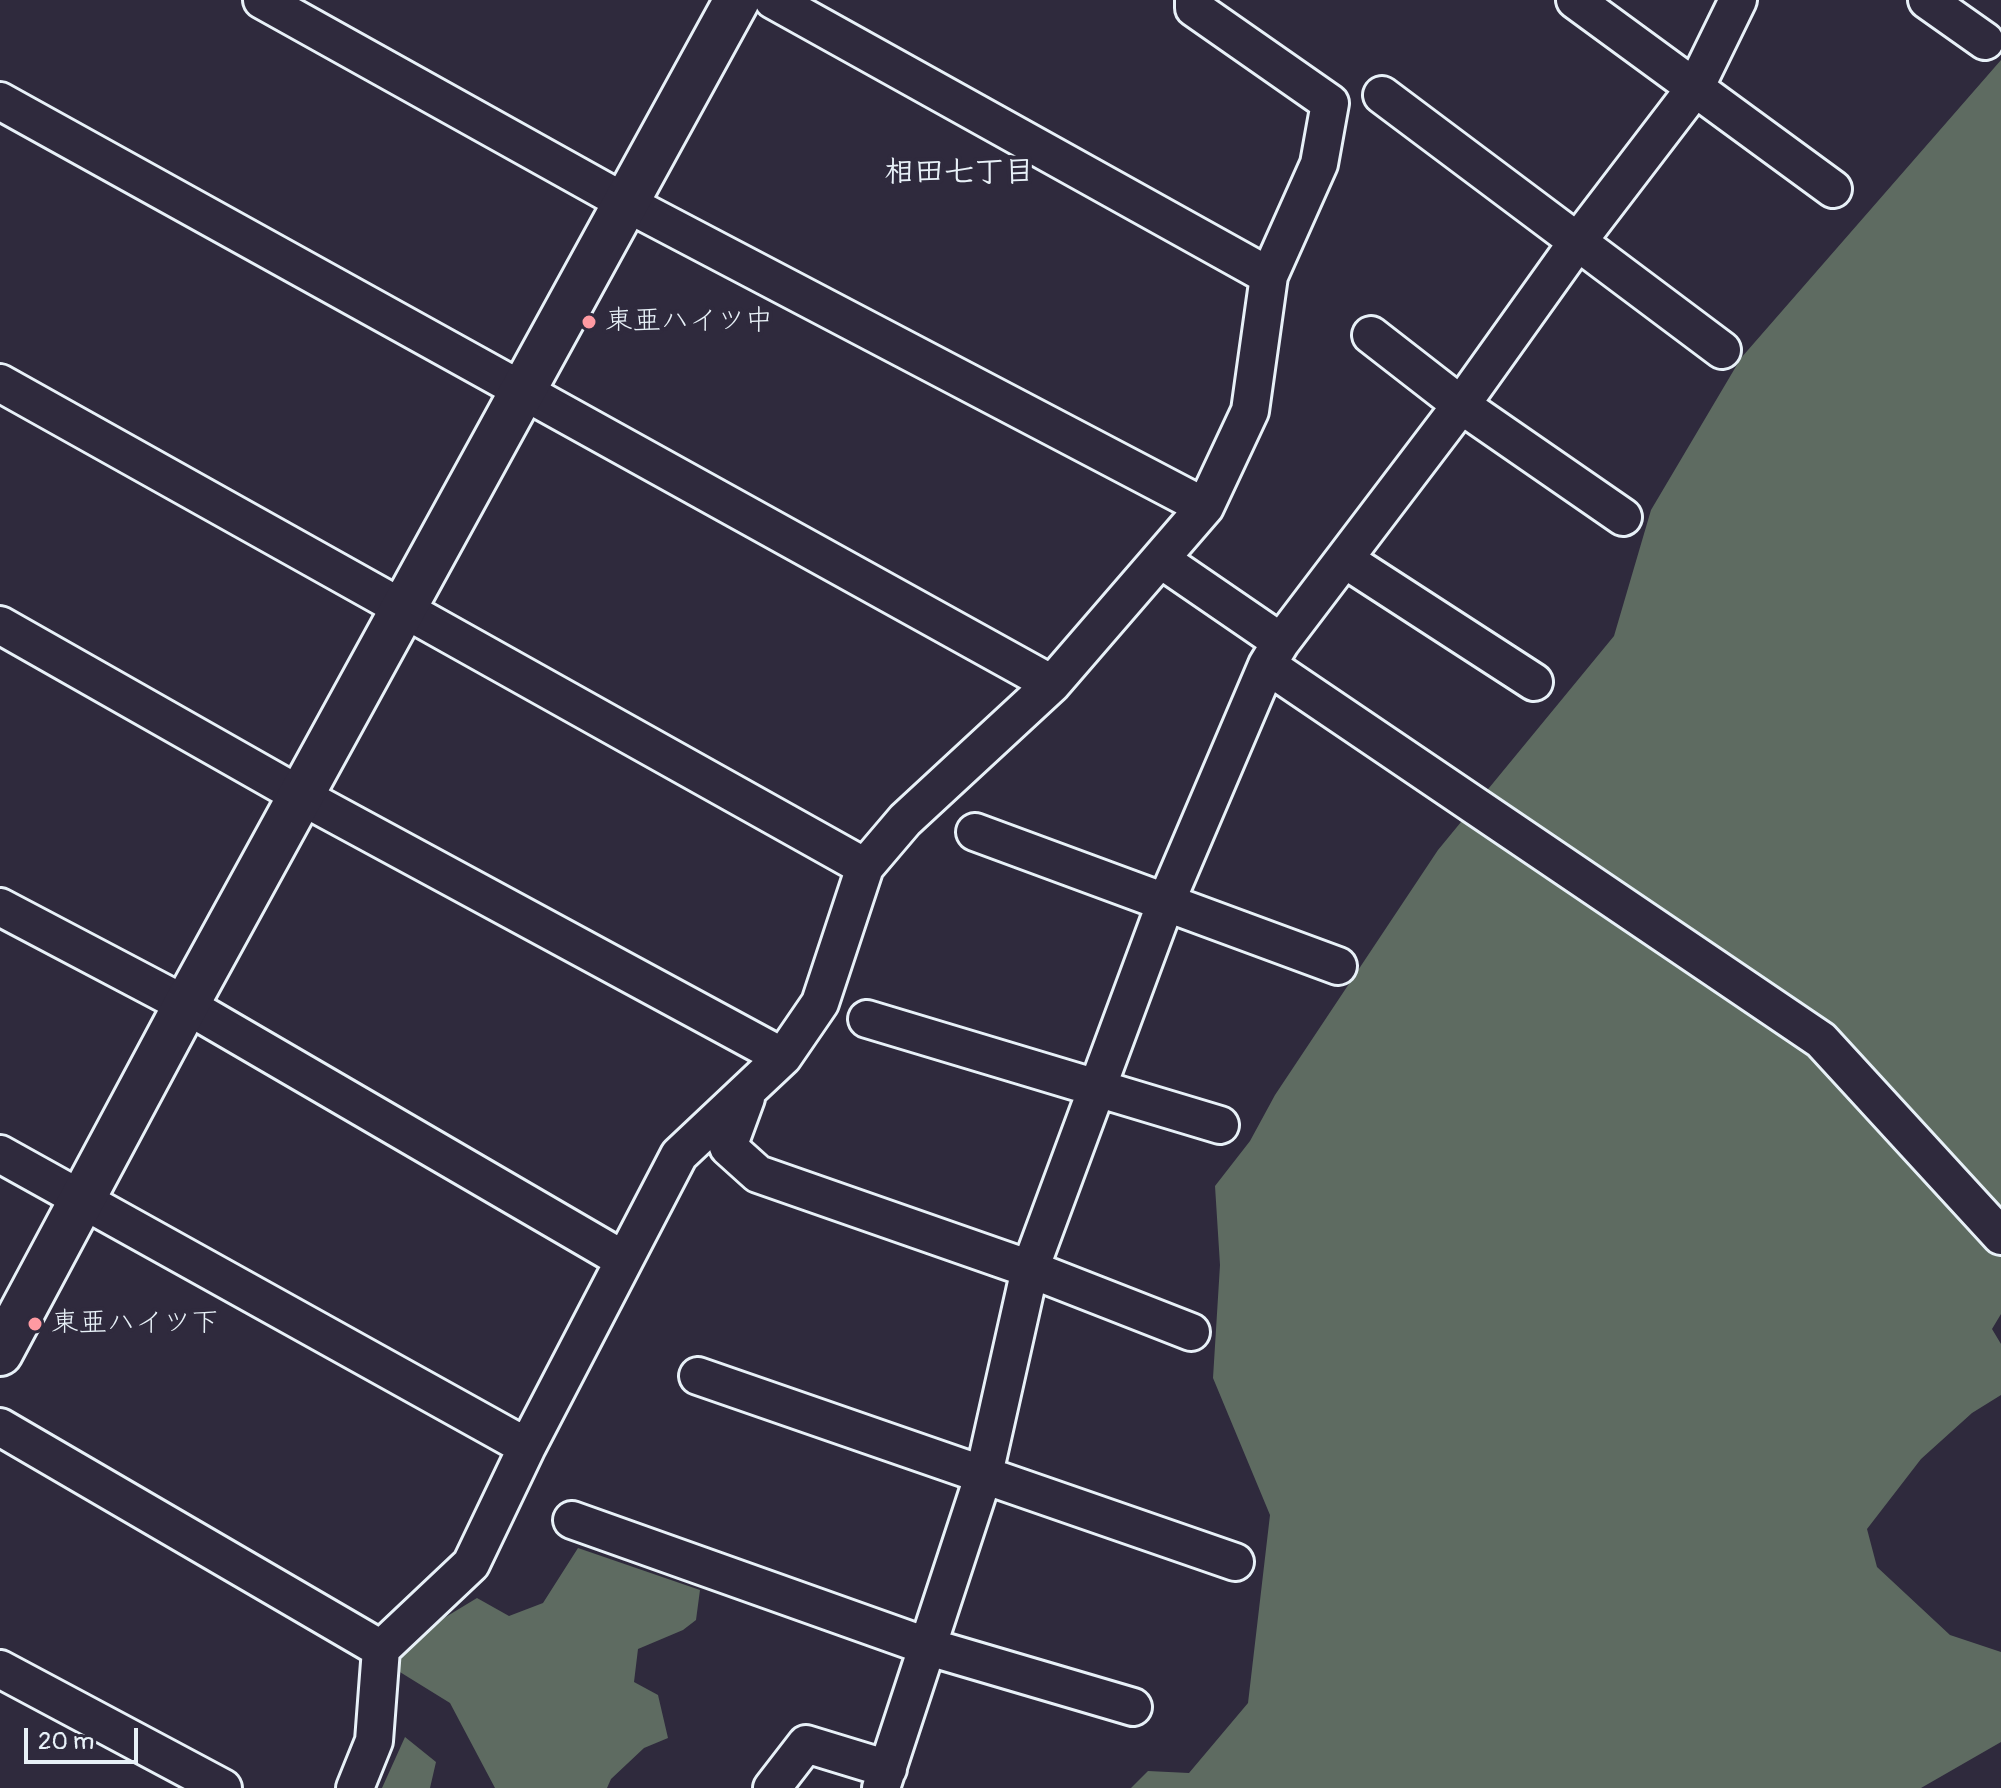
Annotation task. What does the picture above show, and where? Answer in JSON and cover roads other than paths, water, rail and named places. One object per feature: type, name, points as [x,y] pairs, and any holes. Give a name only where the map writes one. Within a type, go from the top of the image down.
[{"type":"street","points":[[262,0],[628,204],[1205,507]]},
{"type":"street","points":[[0,1353],[186,1005],[406,610],[737,0]]},
{"type":"street","points":[[773,0],[1269,276]]},
{"type":"street","points":[[355,1788],[374,1741],[381,1649],[471,1564],[527,1447],[679,1155],[747,1095],[783,1057],[820,1003],[865,867],[905,820],[1052,684],[1205,507],[1250,411],[1269,276],[1319,164],[1330,103],[1194,8],[1194,0]]},
{"type":"street","points":[[1575,0],[1833,189]]},
{"type":"street","points":[[772,1788],[806,1744],[884,1779],[984,1474],[1030,1269],[1166,902],[1274,653],[1461,405],[1578,241],[1695,88],[1738,0]]},
{"type":"street","points":[[1927,0],[1985,41]]},
{"type":"street","points":[[1382,95],[1722,350]]},
{"type":"street","points":[[0,101],[1052,684]]},
{"type":"street","points":[[1371,335],[1461,405],[1623,517]]},
{"type":"street","points":[[0,383],[865,867]]},
{"type":"street","points":[[1160,559],[1274,653],[1821,1040],[2001,1236]]},
{"type":"street","points":[[1344,559],[1534,682]]},
{"type":"street","points":[[0,625],[303,797],[783,1057]]},
{"type":"street","points":[[975,832],[1338,966]]},
{"type":"street","points":[[0,907],[186,1005],[624,1260]]},
{"type":"street","points":[[867,1019],[1220,1125]]},
{"type":"street","points":[[747,1095],[728,1147],[758,1174],[1030,1269],[1191,1332]]},
{"type":"street","points":[[0,1154],[527,1447]]},
{"type":"street","points":[[698,1376],[1235,1562]]},
{"type":"street","points":[[0,1427],[381,1649]]},
{"type":"street","points":[[572,1520],[929,1647],[1133,1707]]},
{"type":"street","points":[[0,1669],[223,1788]]},
{"type":"place","name":"東亜ハイツ中","points":[[589,322]]},
{"type":"place","name":"東亜ハイツ下","points":[[35,1324]]},
{"type":"district","name":"相田七丁目","points":[[959,173]]}]
